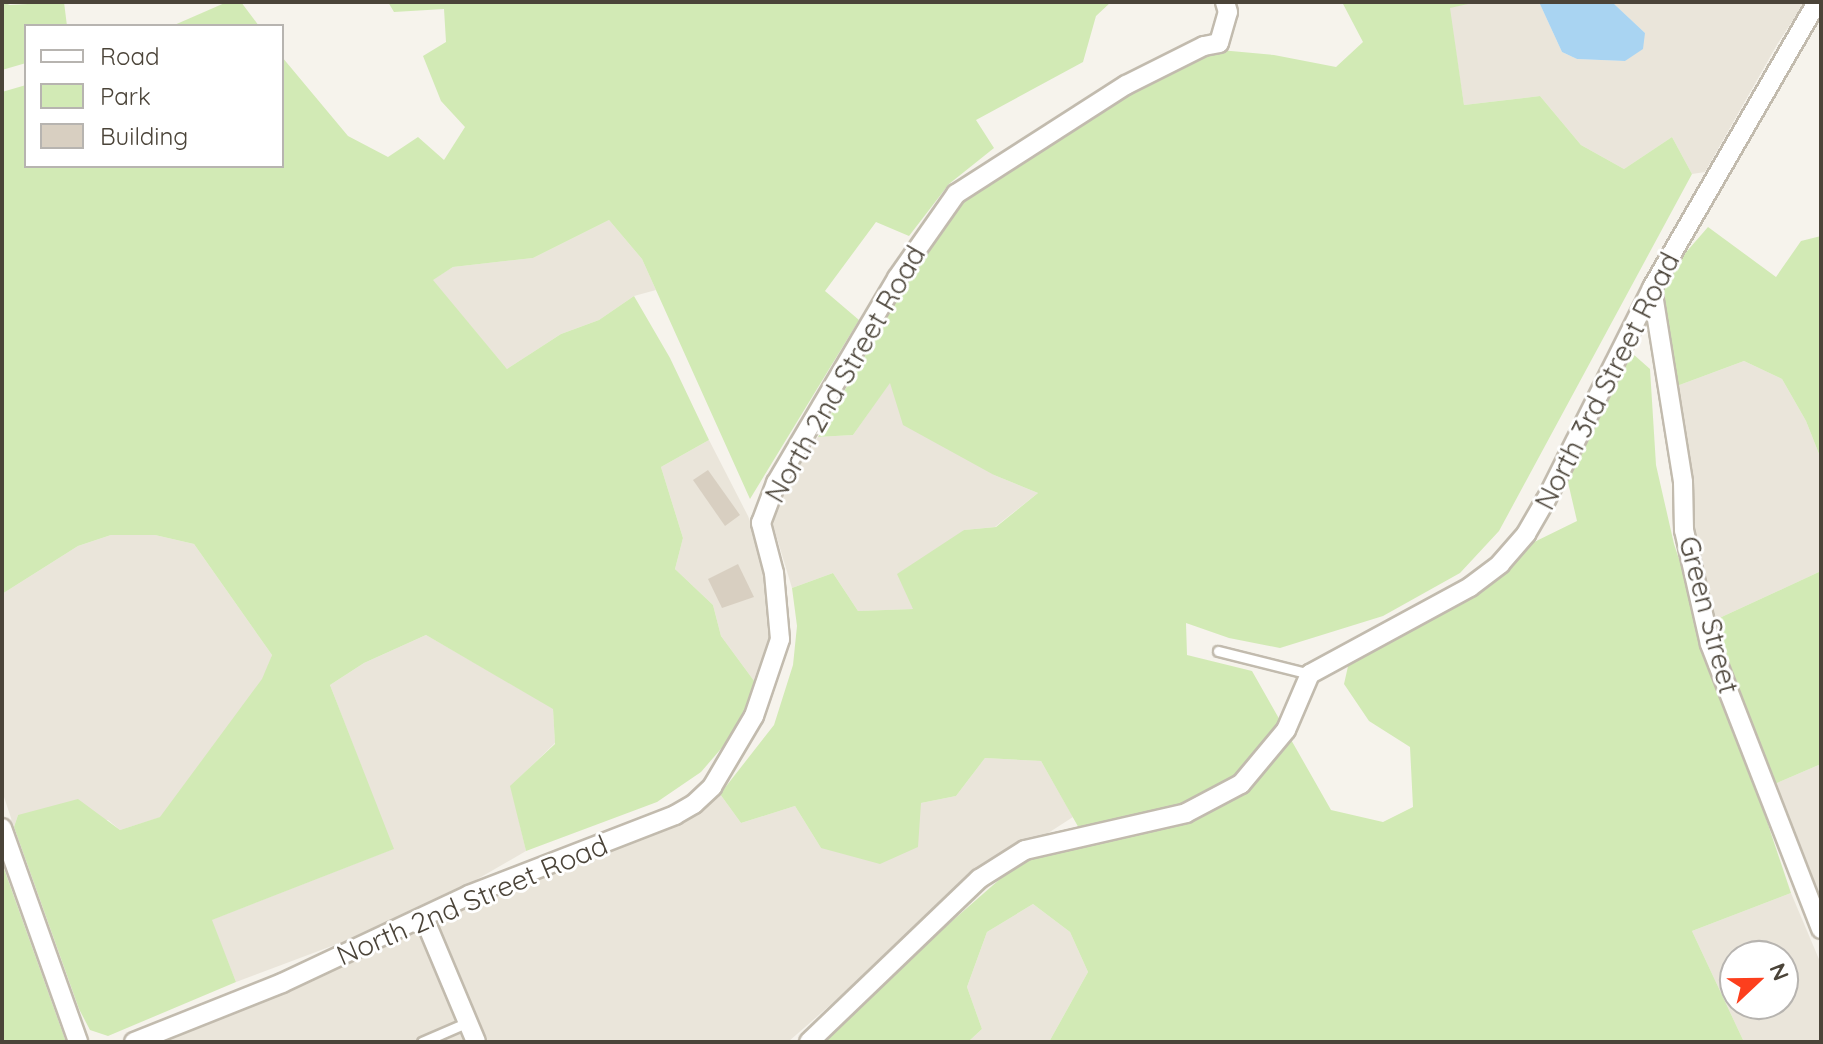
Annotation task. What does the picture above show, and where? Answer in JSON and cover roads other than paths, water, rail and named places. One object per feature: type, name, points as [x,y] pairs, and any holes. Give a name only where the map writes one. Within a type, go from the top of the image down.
[{"type":"street","name":"North 2nd Street Road","points":[[134,1042],[282,983],[469,895],[675,815],[694,804],[712,787],[754,716],[780,639],[774,573],[761,523],[776,483],[897,278],[956,194],[1126,85],[1204,46],[1219,43],[1228,12],[1225,2]]},
{"type":"street","name":"North 3rd Street Road","points":[[1310,674],[1470,587],[1500,564],[1526,534],[1652,288],[1817,2]]},
{"type":"street","name":"Green Street","points":[[1652,288],[1683,482],[1684,530],[1710,644],[1821,929]]},
{"type":"street","points":[[809,1042],[979,879],[1025,850],[1186,813],[1241,784],[1286,730],[1310,674]]},
{"type":"street","points":[[2,828],[78,1042]]},
{"type":"street","points":[[424,918],[476,1042]]},
{"type":"lane","points":[[1218,651],[1310,674]]},
{"type":"lane","points":[[422,1042],[468,1022]]},
{"type":"water","points":[[1539,2],[1612,2],[1645,33],[1643,49],[1625,61],[1577,59],[1562,52]]}]
